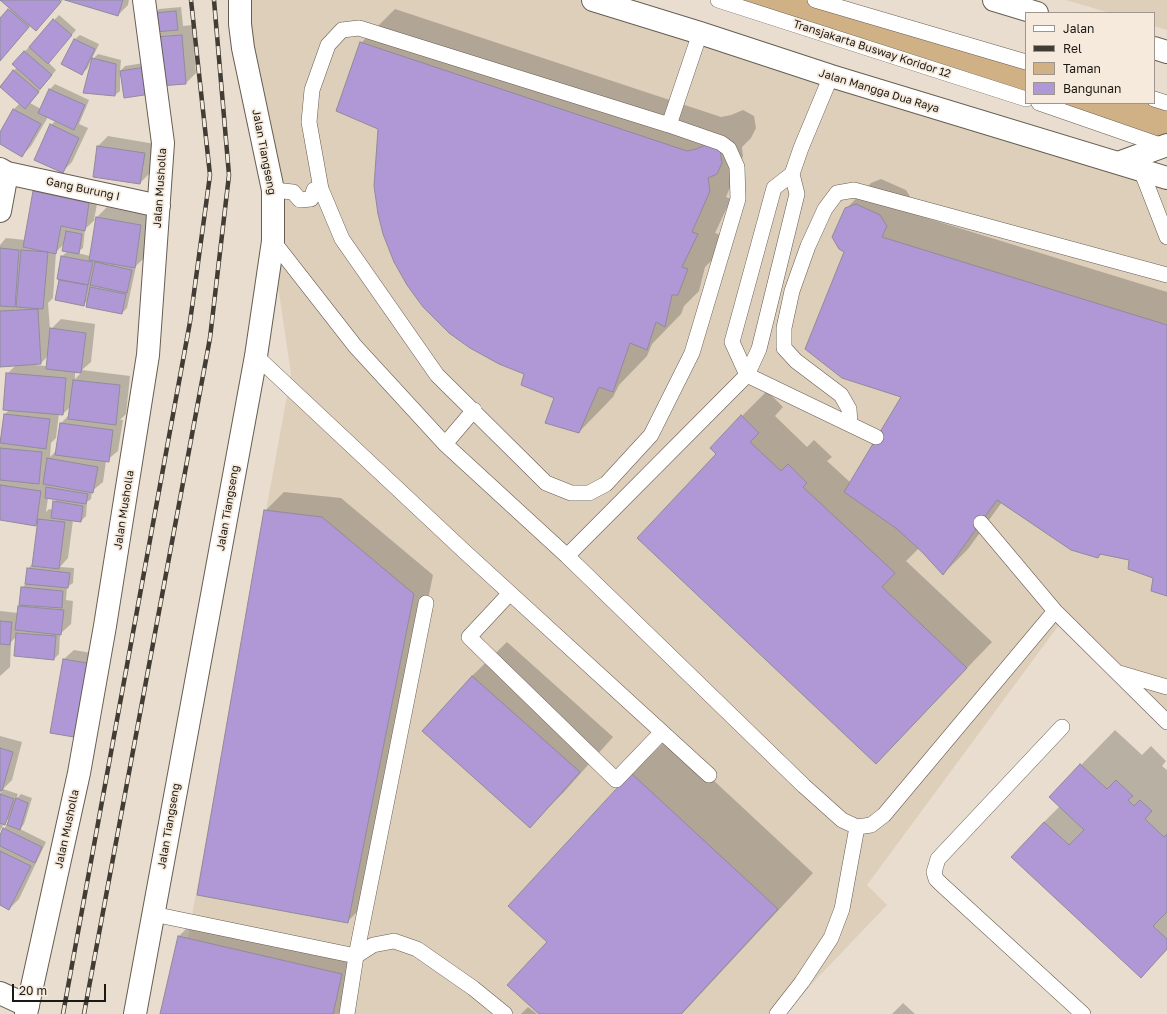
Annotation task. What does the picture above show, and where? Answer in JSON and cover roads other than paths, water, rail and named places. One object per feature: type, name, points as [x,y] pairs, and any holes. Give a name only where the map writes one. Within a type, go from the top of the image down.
[{"type":"street","name":"Jalan Musholla","points":[[27,1010],[79,773],[105,626],[148,355],[163,143],[144,0]]},
{"type":"street","name":"Jalan Tiangseng","points":[[135,1014],[256,356],[273,241],[283,191],[243,48],[240,24],[240,0]]},
{"type":"street","name":"Jalan Mangga Dua Raya","points":[[593,0],[831,76],[1167,178]]},
{"type":"street","points":[[994,0],[1034,12]]},
{"type":"street","points":[[1155,48],[1167,52]]},
{"type":"street","points":[[1118,163],[1166,146]]},
{"type":"street","name":"Gang Burung I","points":[[4,171],[159,206]]},
{"type":"street","points":[[0,211],[4,171]]},
{"type":"street","points":[[0,993],[27,1010]]},
{"type":"lane","name":"Transjakarta Busway Koridor 12","points":[[718,0],[1025,99]]},
{"type":"lane","points":[[815,0],[1025,62]]},
{"type":"lane","points":[[359,28],[669,125],[721,143],[729,149],[737,167],[738,199],[692,353],[651,435],[606,484],[589,493],[571,493],[546,482],[437,375],[342,239],[318,190],[309,122],[312,90],[328,45],[342,30],[359,28]]},
{"type":"lane","points":[[669,125],[700,33]]},
{"type":"lane","points":[[831,76],[801,148],[792,174],[774,188],[732,342],[747,374],[876,437]]},
{"type":"lane","points":[[1155,99],[1167,103]]},
{"type":"lane","points":[[1042,104],[1166,146]]},
{"type":"lane","points":[[1141,170],[1167,237]]},
{"type":"lane","points":[[567,556],[747,374],[760,348],[797,194],[792,174]]},
{"type":"lane","points":[[283,191],[300,200],[311,199],[318,190]]},
{"type":"lane","points":[[850,424],[849,410],[841,395],[796,361],[784,348],[784,328],[792,291],[808,246],[824,209],[837,192],[854,190],[1167,275]]},
{"type":"lane","points":[[273,241],[350,340],[445,444],[567,556],[804,786],[842,820],[857,827],[871,825],[884,815],[1055,611]]},
{"type":"lane","points":[[256,356],[708,776]]},
{"type":"lane","points":[[445,444],[474,410]]},
{"type":"lane","points":[[651,435],[671,452]]},
{"type":"lane","points":[[981,523],[1055,611],[1167,722]]},
{"type":"lane","points":[[510,593],[469,637],[616,780],[662,732]]},
{"type":"lane","points":[[346,1014],[356,956],[426,603]]},
{"type":"lane","points":[[1116,672],[1167,687]]},
{"type":"lane","points":[[1062,727],[938,859],[934,872],[936,879],[941,884],[1082,1014]]},
{"type":"lane","points":[[777,1014],[802,982],[831,938],[842,909],[857,827]]},
{"type":"lane","points":[[153,914],[356,956],[373,945],[394,941],[417,949],[473,988],[505,1014]]},
{"type":"railway","points":[[63,1014],[190,322],[210,175],[191,0]]},
{"type":"railway","points":[[84,1014],[210,338],[229,175],[214,0]]}]
